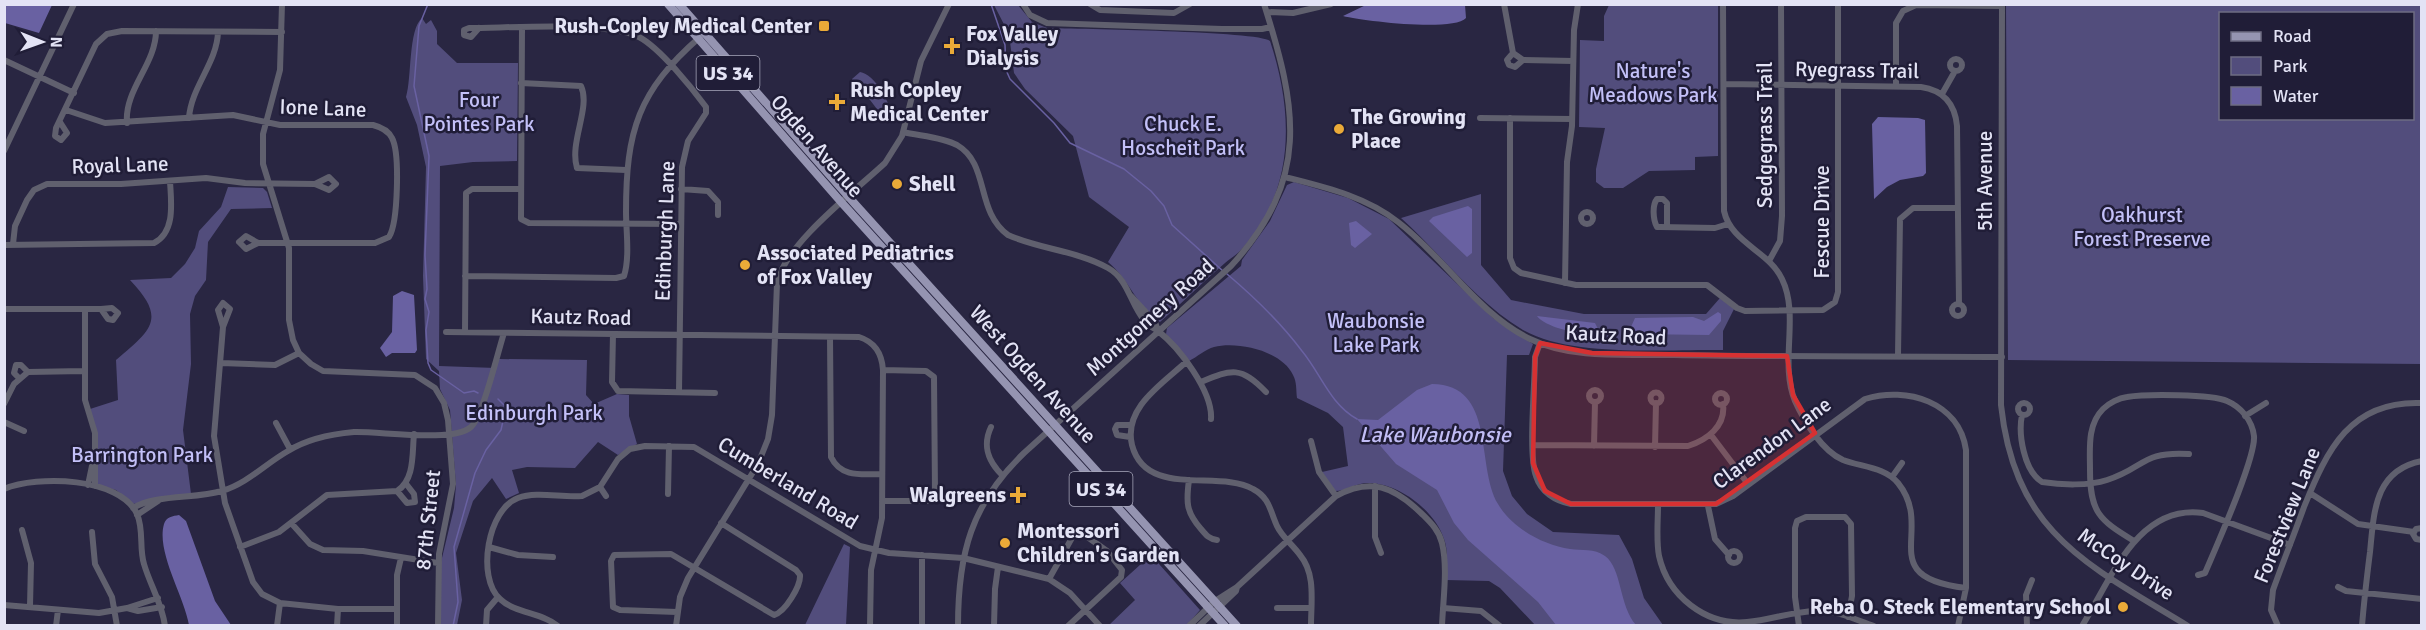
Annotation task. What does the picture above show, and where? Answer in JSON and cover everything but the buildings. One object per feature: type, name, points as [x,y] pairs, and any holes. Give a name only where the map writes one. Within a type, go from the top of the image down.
[{"type":"main road","name":"Ogden Avenue","points":[[668,4],[701,36],[944,309]]},
{"type":"main road","name":"Ogden Avenue","points":[[679,4],[701,36]]},
{"type":"main road","name":"West Ogden Avenue","points":[[944,309],[1214,607],[1237,626]]},
{"type":"main road","name":"West Ogden Avenue","points":[[1214,607],[1225,626]]},
{"type":"street","points":[[4,151],[75,4]]},
{"type":"street","points":[[221,363],[275,365],[299,353],[290,331],[288,243],[268,184],[262,155],[266,122],[280,70],[282,4]]},
{"type":"street","points":[[676,626],[682,591],[694,567],[749,479],[762,455],[769,434],[777,283],[784,260],[795,246],[888,159],[903,132],[919,66],[949,4]]},
{"type":"street","points":[[1023,4],[1030,15],[1047,23],[1262,29],[1271,27]]},
{"type":"street","points":[[1090,4],[1100,10],[1174,13],[1190,4]]},
{"type":"street","name":"Montgomery Road","points":[[958,626],[959,582],[963,558],[978,513],[1002,475],[1231,266],[1254,240],[1273,207],[1285,177],[1291,136],[1291,104],[1264,4]]},
{"type":"street","points":[[1267,12],[1293,13],[1331,4]]},
{"type":"street","points":[[1504,4],[1513,53],[1523,60],[1573,61]]},
{"type":"street","points":[[1565,283],[1567,162],[1572,119],[1573,61],[1578,4]]},
{"type":"street","points":[[1723,4],[1724,205],[1728,224],[1769,261],[1785,285],[1788,311],[1788,356],[1793,394],[1815,433],[1836,456],[1892,477],[1903,490],[1910,507],[1911,554],[1914,567],[1919,574],[1929,580],[1966,588]]},
{"type":"street","name":"Sedgegrass Trail","points":[[1769,261],[1780,241],[1781,4]]},
{"type":"street","name":"Fescue Drive","points":[[1510,118],[1512,264],[1521,273],[1581,285],[1707,285],[1740,310],[1823,310],[1832,306],[1837,298],[1838,4]]},
{"type":"street","points":[[1896,86],[1896,23],[1902,10],[1916,5],[2002,5]]},
{"type":"street","name":"5th Avenue","points":[[2002,5],[2002,357]]},
{"type":"street","points":[[1119,26],[1120,11]]},
{"type":"street","name":"Edinburgh Lane","points":[[479,28],[624,32],[648,43],[670,65],[706,110],[685,148],[681,189],[679,392]]},
{"type":"street","points":[[522,28],[520,217],[525,222],[680,224]]},
{"type":"street","points":[[127,123],[129,104],[155,48],[156,31]]},
{"type":"street","points":[[60,122],[100,38],[114,32],[282,32]]},
{"type":"street","points":[[189,118],[192,100],[216,49],[218,32]]},
{"type":"street","points":[[465,276],[622,278],[625,269],[626,170],[631,139],[638,117],[670,65],[701,36]]},
{"type":"street","points":[[1513,53],[1507,60],[1509,65],[1515,67],[1523,60]]},
{"type":"street","points":[[4,60],[74,93]]},
{"type":"street","points":[[1942,94],[1955,71]]},
{"type":"street","points":[[521,83],[581,86],[584,98],[576,134],[577,168],[626,170]]},
{"type":"street","name":"Ryegrass Trail","points":[[1724,84],[1896,86],[1930,88],[1942,94],[1952,105],[1957,118],[1959,304]]},
{"type":"street","name":"Ione Lane","points":[[66,110],[97,122],[127,123],[241,116],[285,125],[378,126],[390,134],[395,146],[395,220],[389,237],[375,243],[258,243]]},
{"type":"street","points":[[1480,118],[1572,119]]},
{"type":"street","points":[[903,132],[946,141],[963,150],[977,171],[988,213],[996,226],[1008,235],[1106,266],[1118,276],[1145,322],[1158,331],[1201,382],[1211,407],[1211,419]]},
{"type":"street","name":"Kautz Road","points":[[1285,177],[1352,196],[1389,215],[1497,316],[1540,343],[1592,353],[2002,357]]},
{"type":"street","name":"Royal Lane","points":[[13,244],[17,221],[30,195],[41,186],[206,178],[268,184],[315,184]]},
{"type":"street","points":[[4,244],[154,243],[163,237],[168,227],[171,207],[170,181]]},
{"type":"street","points":[[465,332],[466,192],[472,189],[520,189]]},
{"type":"street","points":[[681,189],[708,191],[718,202],[718,215]]},
{"type":"street","points":[[1667,227],[1667,203],[1660,199],[1655,201],[1654,221],[1657,226],[1667,227],[1715,228],[1728,224]]},
{"type":"street","points":[[1898,356],[1899,220],[1905,212],[1913,208],[1957,208]]},
{"type":"street","points":[[1567,219],[1581,218]]},
{"type":"street","points":[[4,309],[101,309]]},
{"type":"street","points":[[85,309],[85,400],[95,433],[95,486]]},
{"type":"street","points":[[223,327],[213,425],[222,491],[240,547],[257,589],[280,603],[338,609],[397,609]]},
{"type":"street","name":"Kautz Road","points":[[446,332],[859,337],[875,346],[881,357],[882,370]]},
{"type":"street","points":[[133,508],[145,502],[222,491],[243,483],[290,449],[323,437],[353,432],[449,435],[468,430],[477,419],[504,333]]},
{"type":"street","points":[[613,334],[612,382],[615,389],[622,392],[715,393]]},
{"type":"street","points":[[830,337],[831,457],[837,467],[848,474],[882,474]]},
{"type":"street","name":"Clarendon Lane","points":[[1540,343],[1535,357],[1534,445],[1537,479],[1545,491],[1559,501],[1575,504],[1708,506],[1724,501],[1855,404],[1870,397],[1918,398],[1946,411],[1959,429],[1966,450],[1966,588],[1958,626]]},
{"type":"street","name":"87th Street","points":[[299,353],[310,364],[323,371],[399,373],[421,378],[435,388],[444,403],[449,435],[452,493],[438,563],[438,626]]},
{"type":"street","name":"McCoy Drive","points":[[2002,357],[2004,431],[2021,487],[2042,520],[2062,541],[2111,578],[2188,626]]},
{"type":"street","points":[[1186,362],[1143,402],[1131,425],[1130,436],[1137,457],[1147,469],[1164,476],[1237,484],[1254,489],[1269,503],[1277,526],[1309,570],[1311,626]]},
{"type":"street","points":[[19,378],[14,373],[16,365],[21,365],[28,372]]},
{"type":"street","points":[[870,626],[871,570],[882,501],[882,370],[926,371],[933,374],[935,493],[932,499],[882,501]]},
{"type":"street","points":[[4,404],[19,378],[28,372],[84,371]]},
{"type":"street","points":[[1201,382],[1226,372],[1240,372],[1252,378],[1266,392]]},
{"type":"street","points":[[2134,541],[2104,522],[2092,501],[2090,483],[2092,429],[2103,409],[2118,399],[2134,396],[2214,398],[2232,403],[2245,416],[2252,429],[2254,445],[2205,573],[2198,575]]},
{"type":"street","points":[[1594,446],[1595,402]]},
{"type":"street","points":[[1655,447],[1656,403]]},
{"type":"street","points":[[2245,416],[2266,403]]},
{"type":"street","name":"Forestview Lane","points":[[2278,626],[2271,609],[2271,598],[2310,493],[2329,451],[2358,420],[2392,405],[2421,403]]},
{"type":"street","points":[[1534,445],[1688,446],[1711,435],[1720,422],[1723,405]]},
{"type":"street","points":[[2022,415],[2020,429],[2026,454],[2038,480],[2048,483],[2090,483],[2112,478],[2158,454],[2189,454]]},
{"type":"street","points":[[4,422],[24,431]]},
{"type":"street","points":[[276,423],[290,449]]},
{"type":"street","points":[[1130,436],[1117,435],[1114,429],[1117,425],[1131,425]]},
{"type":"street","points":[[991,427],[987,436],[988,454],[991,463],[1002,475]]},
{"type":"street","points":[[397,491],[406,503],[415,502],[414,494],[407,485],[414,434]]},
{"type":"street","points":[[1711,435],[1748,484]]},
{"type":"street","points":[[1311,441],[1319,472],[1336,496]]},
{"type":"street","name":"Cumberland Road","points":[[600,487],[618,459],[630,449],[645,446],[699,449],[849,542],[874,550],[963,558],[1049,579],[1070,593],[1100,626]]},
{"type":"street","points":[[668,494],[669,446]]},
{"type":"street","points":[[87,485],[95,456]]},
{"type":"street","points":[[2362,626],[2375,502],[2383,485],[2399,470],[2421,461]]},
{"type":"street","points":[[1892,477],[1902,463]]},
{"type":"street","points":[[1189,480],[1186,502],[1188,514],[1209,538],[1217,540]]},
{"type":"street","points":[[4,489],[39,481],[95,486],[111,490],[133,508],[141,527],[143,562],[162,607],[165,626]]},
{"type":"street","points":[[240,547],[270,536],[292,524],[327,495],[397,491],[407,485]]},
{"type":"street","points":[[1189,626],[1214,607],[1336,496],[1352,488],[1376,486],[1390,489],[1406,498],[1432,523],[1440,535],[1444,551],[1442,626]]},
{"type":"street","points":[[1376,486],[1375,537],[1381,553]]},
{"type":"street","points":[[558,626],[515,609],[498,597],[487,574],[489,547],[500,515],[514,500],[525,497],[582,496],[600,487],[606,496]]},
{"type":"street","points":[[2310,493],[2354,522],[2414,532],[2421,528]]},
{"type":"street","points":[[137,515],[158,501]]},
{"type":"street","points":[[1658,505],[1658,544],[1662,565],[1671,585],[1689,604],[1711,617],[1749,622],[1797,613],[1823,611],[1874,626]]},
{"type":"street","points":[[1708,506],[1715,538],[1729,555]]},
{"type":"street","points":[[2082,626],[2134,541],[2150,525],[2175,513],[2203,513],[2290,545]]},
{"type":"street","points":[[1799,626],[1796,524],[1806,517],[1840,517],[1848,520],[1852,529],[1852,596],[1848,617]]},
{"type":"street","points":[[677,612],[620,610],[613,607],[611,561],[614,555],[618,553],[667,553],[774,615],[782,611],[799,583],[800,575],[796,570],[722,523]]},
{"type":"street","points":[[292,524],[310,544],[323,550],[363,551],[438,563]]},
{"type":"street","points":[[22,530],[31,563],[30,606]]},
{"type":"street","points":[[1049,579],[1076,532],[1081,531],[1102,547],[1118,564],[1122,573],[1068,626]]},
{"type":"street","points":[[92,532],[95,564],[112,597],[117,626]]},
{"type":"street","points":[[2414,532],[2415,538],[2421,540]]},
{"type":"street","points":[[489,547],[518,555],[553,557]]},
{"type":"street","points":[[922,555],[922,626]]},
{"type":"street","points":[[397,626],[397,575],[400,558]]},
{"type":"street","points":[[994,626],[995,589],[999,567]]},
{"type":"street","points":[[2028,626],[2026,595],[2032,580]]},
{"type":"street","points":[[2338,587],[2346,591],[2421,599]]},
{"type":"street","points":[[486,626],[486,613],[498,597]]},
{"type":"street","points":[[4,605],[30,606],[86,614],[127,608],[158,598]]},
{"type":"street","points":[[277,626],[280,603]]},
{"type":"street","points":[[127,608],[138,611],[162,607]]},
{"type":"street","points":[[1199,626],[1214,607]]},
{"type":"street","points":[[1277,608],[1311,608]]},
{"type":"street","points":[[1443,608],[1480,611],[1500,626]]},
{"type":"street","points":[[337,626],[338,609]]},
{"type":"street","points":[[56,626],[58,610]]},
{"type":"highlighted area","points":[[1540,343],[1592,353],[1787,356],[1793,395],[1815,433],[1716,504],[1571,504],[1545,491],[1533,463],[1535,357]]},
{"type":"green space","name":"Chuck E. Hoscheit Park","points":[[994,5],[1018,5],[1032,22],[1047,28],[1203,33],[1235,35],[1270,41],[1278,68],[1286,124],[1285,151],[1280,178],[1271,204],[1258,229],[1239,252],[1160,322],[1146,310],[1108,262],[1129,227],[1089,197],[1073,136],[1025,89],[1014,73],[1009,34]]},
{"type":"green space","name":"Nature's Meadows Park","points":[[1609,5],[1718,5],[1718,156],[1695,157],[1695,170],[1649,171],[1623,188],[1604,188],[1596,182],[1596,169],[1605,128],[1579,127],[1580,40],[1604,41],[1604,16]]},
{"type":"green space","name":"Oakhurst Forest Preserve","points":[[2006,5],[2421,5],[2421,364],[2008,360]]},
{"type":"green space","points":[[422,18],[426,24],[431,20],[437,31],[437,44],[457,63],[518,63],[517,161],[473,162],[440,166],[439,366],[496,368],[499,359],[587,360],[586,395],[594,404],[617,394],[629,395],[629,416],[637,444],[618,455],[598,442],[575,468],[527,467],[512,470],[519,493],[506,499],[492,478],[473,501],[456,553],[462,600],[457,625],[441,625],[441,562],[454,508],[456,485],[450,410],[440,389],[439,371],[426,359],[423,276],[426,167],[417,125],[406,97],[414,33]]},
{"type":"green space","points":[[860,72],[866,74],[877,84],[890,107],[892,120],[886,121],[867,96],[852,84],[852,79]]},
{"type":"green space","name":"Waubonsie Lake Park","points":[[1294,182],[1348,198],[1389,219],[1493,318],[1533,344],[1529,355],[1507,355],[1503,471],[1512,496],[1527,514],[1553,532],[1619,535],[1632,559],[1644,598],[1663,625],[1535,625],[1500,588],[1489,581],[1446,580],[1446,544],[1425,509],[1393,488],[1381,485],[1361,484],[1335,491],[1322,472],[1348,466],[1343,427],[1328,413],[1297,398],[1295,381],[1287,367],[1269,354],[1235,345],[1211,348],[1189,361],[1166,334],[1167,328],[1241,266],[1242,260],[1270,221],[1287,185]]},
{"type":"green space","name":"Barrington Park","points":[[228,187],[263,188],[267,192],[272,208],[231,209],[208,242],[206,280],[195,296],[190,314],[191,364],[183,430],[191,494],[133,504],[116,490],[99,486],[97,482],[98,438],[90,409],[118,400],[116,360],[139,340],[150,323],[151,314],[148,305],[130,280],[171,278],[185,264],[195,248],[199,231],[221,207]]},
{"type":"green space","points":[[1481,194],[1481,265],[1511,300],[1584,314],[1706,314],[1720,298],[1734,309],[1723,331],[1723,350],[1648,351],[1593,348],[1543,339],[1523,330],[1474,292],[1401,218]]},
{"type":"green space","points":[[844,544],[850,547],[846,625],[805,625]]},
{"type":"green space","points":[[1151,555],[1200,610],[1187,625],[1108,626],[1135,600],[1120,583]]},
{"type":"water","points":[[1368,4],[1465,5],[1466,18],[1458,22],[1427,25],[1387,23],[1343,16]]},
{"type":"water","points":[[4,5],[52,5],[39,33],[5,23]]},
{"type":"water","points":[[1878,117],[1925,120],[1926,173],[1923,176],[1900,180],[1887,187],[1874,199],[1872,124]]},
{"type":"water","points":[[1468,206],[1472,209],[1472,253],[1467,257],[1429,221],[1433,217]]},
{"type":"water","points":[[1356,221],[1372,234],[1355,248],[1351,245],[1349,223]]},
{"type":"water","points":[[402,291],[414,295],[417,350],[415,353],[392,353],[386,357],[380,348],[392,332],[393,296]]},
{"type":"water","points":[[1718,312],[1721,314],[1721,321],[1709,335],[1635,334],[1630,329],[1635,318],[1693,317],[1704,321]]},
{"type":"water","points":[[1537,316],[1595,323],[1598,329],[1585,333],[1566,330],[1548,324]]},
{"type":"water","name":"Lake Waubonsie","points":[[1432,384],[1453,388],[1466,398],[1475,412],[1481,430],[1491,488],[1504,513],[1520,528],[1549,544],[1574,550],[1592,551],[1605,556],[1615,569],[1626,608],[1636,625],[1556,625],[1538,602],[1468,540],[1454,523],[1437,490],[1396,464],[1357,419],[1378,420],[1417,390]]},
{"type":"water","points":[[179,515],[186,521],[215,601],[231,625],[189,625],[164,548],[164,524],[170,517]]},
{"type":"waterway","points":[[428,4],[419,26],[414,86],[429,156],[425,255],[427,289],[425,299],[429,312],[426,330],[428,363],[431,370],[464,393],[474,391],[478,393]]},
{"type":"waterway","points":[[991,4],[1005,45],[1006,70],[1010,79],[1054,123],[1070,143],[1124,169],[1151,191],[1164,206],[1172,225],[1223,271]]},
{"type":"waterway","points":[[1227,274],[1285,330],[1309,360],[1333,397],[1357,419]]},
{"type":"waterway","points":[[453,626],[458,602],[454,547],[475,473],[486,450],[501,430],[506,407],[498,399]]},
{"type":"place","name":"Rush-Copley Medical Center","points":[[824,26]]},
{"type":"place","name":"Fox Valley Dialysis","points":[[952,46]]},
{"type":"place","name":"Rush Copley Medical Center","points":[[837,102]]},
{"type":"place","name":"The Growing Place","points":[[1339,129]]},
{"type":"place","name":"Shell","points":[[897,184]]},
{"type":"place","name":"Associated Pediatrics of Fox Valley","points":[[745,265]]},
{"type":"place","name":"Walgreens","points":[[1018,495]]},
{"type":"place","name":"Montessori Children's Garden","points":[[1005,543]]},
{"type":"place","name":"Reba O. Steck Elementary School","points":[[2123,607]]},
{"type":"park label","name":"Four Pointes Park","points":[[479,112]]},
{"type":"park label","name":"Edinburgh Park","points":[[534,413]]}]
